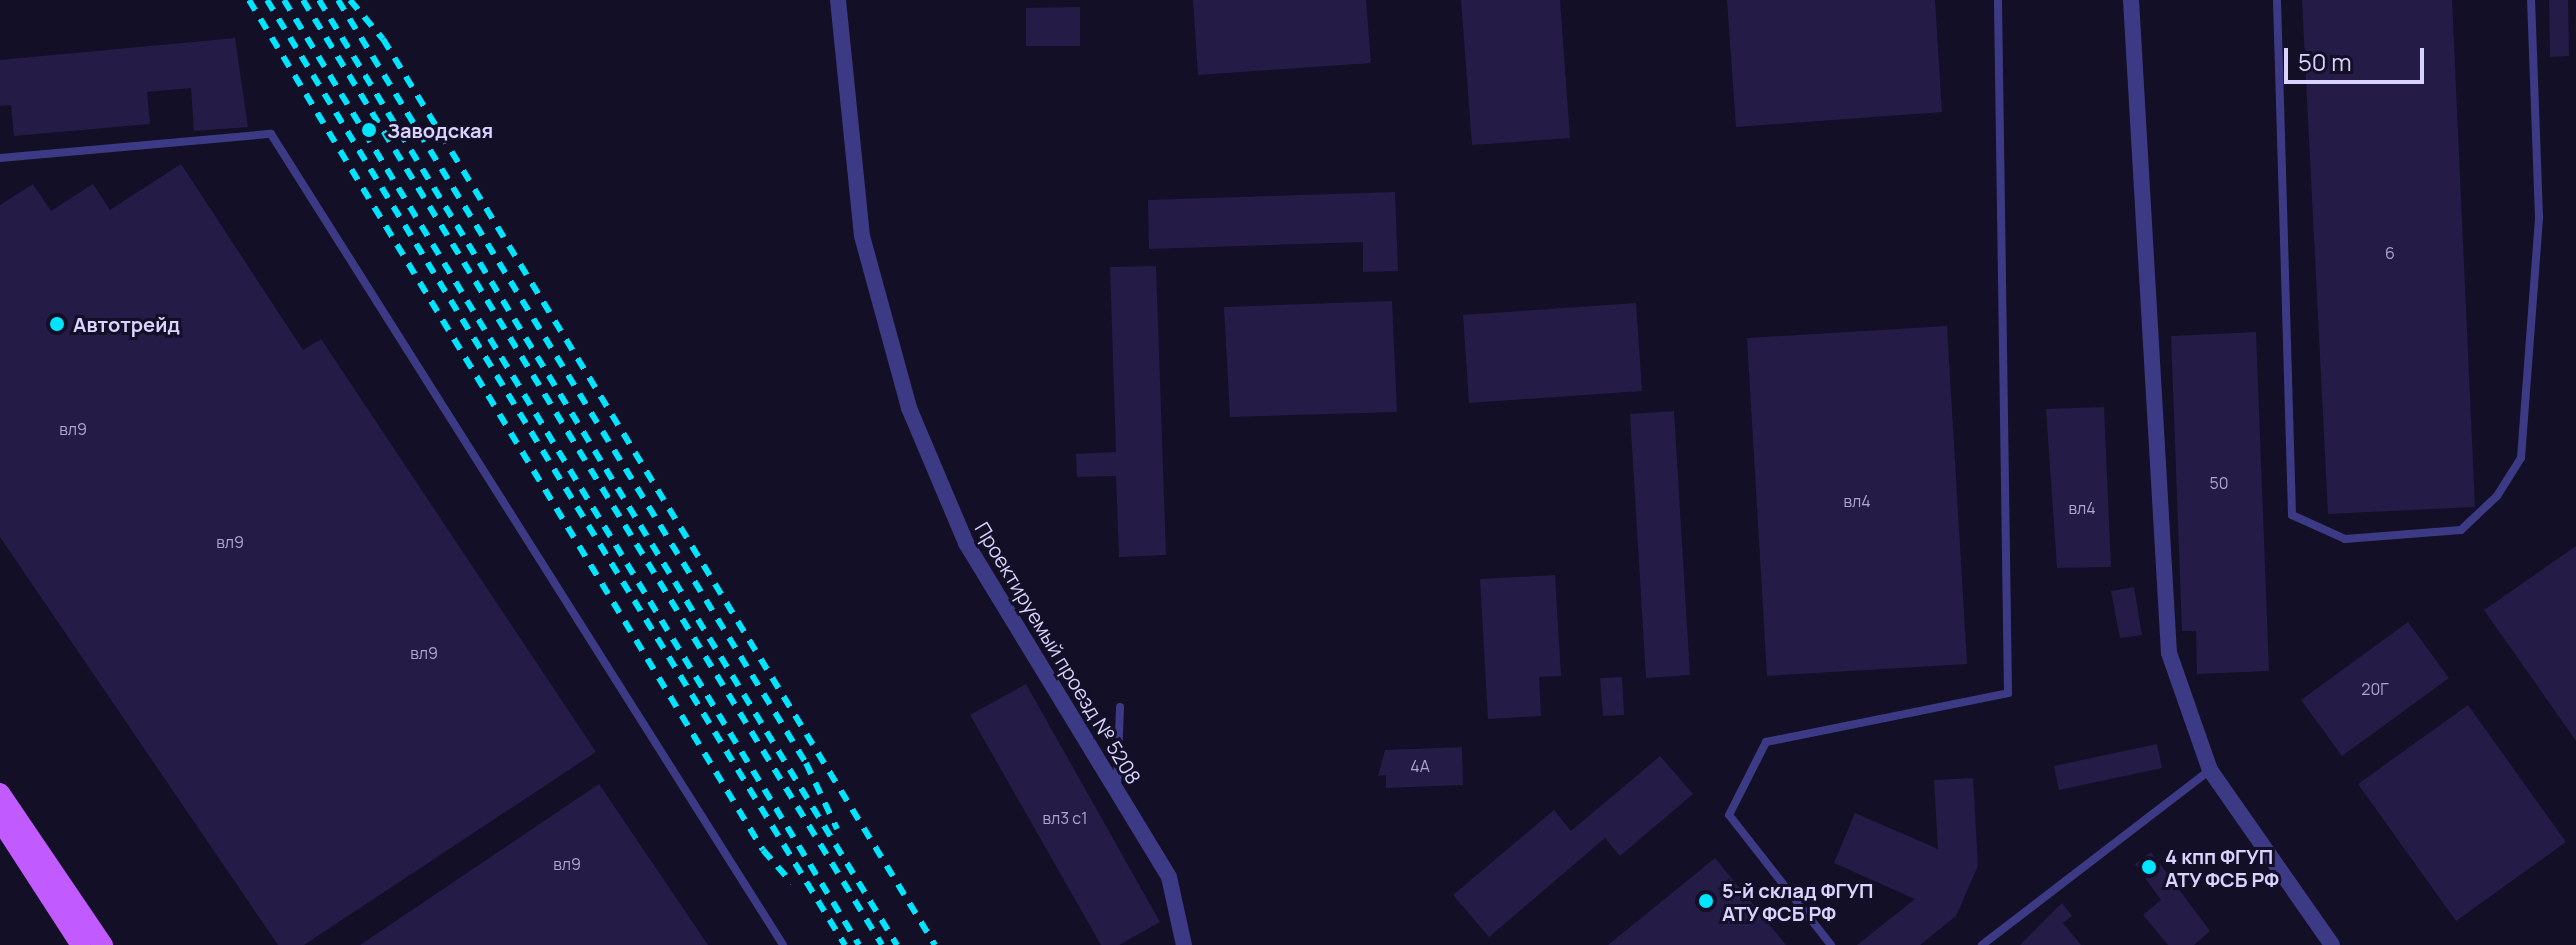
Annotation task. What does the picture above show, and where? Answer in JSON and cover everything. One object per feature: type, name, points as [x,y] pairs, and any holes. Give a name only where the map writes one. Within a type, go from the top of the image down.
[{"type":"main road","points":[[0,793],[103,945]]},
{"type":"main road","points":[[0,820],[81,945]]},
{"type":"street","name":"Проектируемый проезд № 5208","points":[[838,0],[862,236],[909,408],[966,543],[1169,877],[1184,945]]},
{"type":"street","points":[[2131,0],[2161,598],[2169,653],[2210,770],[2332,945]]},
{"type":"lane","points":[[1831,945],[1729,815],[1766,742],[2008,693],[1998,0]]},
{"type":"lane","points":[[2277,0],[2292,515],[2345,539],[2461,530],[2497,496],[2521,458],[2539,217],[2531,0]]},
{"type":"lane","points":[[0,158],[271,134],[783,945]]},
{"type":"lane","points":[[1117,791],[1120,707]]},
{"type":"lane","points":[[1982,945],[2210,770]]},
{"type":"building","points":[[1193,0],[1366,0],[1371,63],[1198,75]]},
{"type":"building","points":[[1461,0],[1560,0],[1570,138],[1472,145]]},
{"type":"building","points":[[1727,0],[1935,0],[1942,112],[1736,127]]},
{"type":"building","points":[[2302,0],[2452,0],[2475,507],[2328,514]]},
{"type":"building","points":[[2549,0],[2568,0],[2569,56],[2550,57]]},
{"type":"building","points":[[1080,7],[1080,46],[1026,46],[1026,8]]},
{"type":"building","points":[[235,38],[248,127],[194,131],[191,88],[147,92],[150,124],[14,136],[11,105],[0,106],[0,60]]},
{"type":"building","points":[[181,164],[303,350],[321,339],[596,752],[304,945],[278,945],[0,537],[0,205],[33,184],[51,211],[93,184],[110,210]]},
{"type":"building","points":[[1395,192],[1398,271],[1363,272],[1363,242],[1149,249],[1148,200]]},
{"type":"building","points":[[1156,266],[1166,555],[1119,557],[1116,476],[1077,477],[1076,454],[1116,452],[1110,267]]},
{"type":"building","points":[[1392,301],[1397,412],[1230,417],[1224,307]]},
{"type":"building","points":[[1636,303],[1642,391],[1469,403],[1463,315]]},
{"type":"building","points":[[1947,326],[1967,664],[1767,676],[1747,338]]},
{"type":"building","points":[[2256,332],[2269,671],[2197,674],[2196,631],[2182,631],[2171,336]]},
{"type":"building","points":[[2104,407],[2111,567],[2057,568],[2046,409]]},
{"type":"building","points":[[1674,411],[1690,675],[1646,678],[1630,414]]},
{"type":"building","points":[[2576,546],[2576,741],[2484,610]]},
{"type":"building","points":[[1555,575],[1561,676],[1539,677],[1541,716],[1488,719],[1480,579]]},
{"type":"building","points":[[2134,587],[2142,635],[2120,638],[2111,591]]},
{"type":"building","points":[[2408,622],[2449,678],[2342,756],[2301,700]]},
{"type":"building","points":[[1622,677],[1624,715],[1603,716],[1600,678]]},
{"type":"building","points":[[1026,684],[1160,922],[1119,945],[1101,945],[970,715]]},
{"type":"building","points":[[2468,705],[2566,842],[2456,921],[2358,784]]},
{"type":"building","points":[[2157,744],[2162,768],[2059,790],[2054,766]]},
{"type":"building","points":[[1462,747],[1463,785],[1386,788],[1386,775],[1378,776],[1385,750]]},
{"type":"building","points":[[1660,756],[1693,794],[1620,856],[1605,838],[1489,937],[1453,895],[1554,810],[1571,831]]},
{"type":"building","points":[[1973,778],[1978,866],[1956,916],[1920,945],[1857,945],[1915,899],[1834,863],[1855,813],[1938,849],[1934,780]]},
{"type":"building","points":[[599,784],[708,945],[360,945]]},
{"type":"building","points":[[2151,852],[2210,931],[2194,945],[2168,945],[2143,915],[2161,900],[2135,864]]},
{"type":"building","name":"5-й склад ФГУП АТУ ФСБ РФ","points":[[1715,858],[1786,945],[1608,945]]},
{"type":"building","points":[[2062,903],[2072,916],[2063,923],[2081,945],[2020,945]]},
{"type":"railway","points":[[249,0],[763,850],[792,883]]},
{"type":"railway","points":[[267,0],[845,945]]},
{"type":"railway","points":[[284,0],[859,945]]},
{"type":"railway","points":[[303,0],[882,945]]},
{"type":"railway","points":[[319,0],[897,945]]},
{"type":"railway","points":[[338,0],[806,763],[837,829]]},
{"type":"railway","points":[[350,0],[383,39],[935,945]]},
{"type":"place","name":"Заводская","points":[[369,130]]},
{"type":"place","name":"Автотрейд","points":[[57,324]]},
{"type":"place","name":"4 кпп ФГУП АТУ ФСБ РФ","points":[[2149,867]]},
{"type":"place","name":"5-й склад ФГУП АТУ ФСБ РФ","points":[[1706,901]]}]
